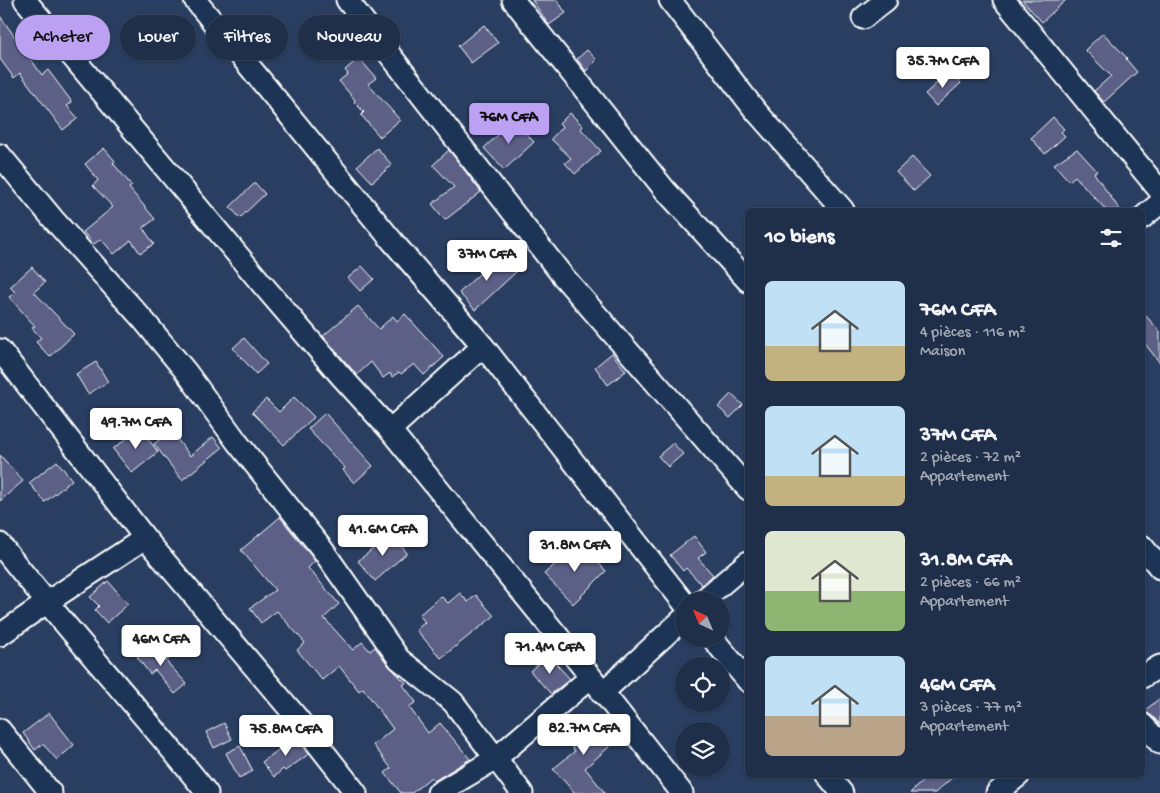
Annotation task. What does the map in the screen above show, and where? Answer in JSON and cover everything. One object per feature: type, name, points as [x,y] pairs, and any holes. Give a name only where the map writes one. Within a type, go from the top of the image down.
[{"type":"street","points":[[25,0],[62,47],[262,284],[390,430],[682,793]]},
{"type":"street","points":[[195,0],[393,242],[482,346],[675,592]]},
{"type":"street","points":[[513,0],[665,190],[745,278]]},
{"type":"street","points":[[670,0],[755,110],[841,208]]},
{"type":"street","points":[[863,18],[886,0]]},
{"type":"street","points":[[1004,0],[1160,191]]},
{"type":"street","points":[[356,3],[562,275],[745,486]]},
{"type":"street","points":[[2,163],[145,322],[187,373],[237,442],[322,549],[399,659],[453,702],[522,793]]},
{"type":"street","points":[[1145,216],[1160,203]]},
{"type":"street","points":[[390,430],[482,346]]},
{"type":"street","points":[[0,350],[145,538],[294,714],[356,793]]},
{"type":"street","points":[[0,635],[145,538]]},
{"type":"street","points":[[0,544],[46,603],[172,749],[207,793]]},
{"type":"street","points":[[1145,550],[1160,568]]},
{"type":"street","points":[[713,592],[745,565]]},
{"type":"street","points":[[438,793],[495,758],[597,685],[675,625]]},
{"type":"street","points":[[720,648],[745,677]]},
{"type":"street","points":[[1145,675],[1160,666]]},
{"type":"street","points":[[1145,727],[1160,743]]},
{"type":"street","points":[[0,730],[51,793]]},
{"type":"street","points":[[830,778],[842,793]]},
{"type":"street","points":[[996,786],[1012,778]]},
{"type":"building","points":[[532,0],[557,0],[566,13],[549,25]]},
{"type":"building","points":[[1022,0],[1066,0],[1042,22]]},
{"type":"building","points":[[0,16],[15,37],[15,60],[31,60],[42,75],[48,70],[72,102],[67,106],[78,118],[63,130],[20,73],[14,78],[0,59]]},
{"type":"building","points":[[484,25],[498,43],[471,63],[458,46]]},
{"type":"building","points":[[1103,33],[1127,58],[1137,72],[1104,102],[1094,91],[1111,76],[1085,50]]},
{"type":"building","points":[[587,50],[597,60],[586,71],[577,59]]},
{"type":"building","points":[[357,60],[361,60],[376,78],[368,84],[400,120],[380,137],[361,115],[364,112],[354,102],[355,100],[339,81],[348,74],[345,70]]},
{"type":"building","points":[[950,71],[961,83],[936,106],[925,94]]},
{"type":"building","points":[[570,113],[583,126],[581,129],[601,151],[575,174],[565,163],[571,158],[551,139],[562,127],[559,124]]},
{"type":"building","points":[[1053,117],[1064,129],[1061,132],[1065,136],[1045,154],[1031,138]]},
{"type":"building","points":[[514,120],[534,142],[504,170],[484,148]]},
{"type":"building","points":[[104,148],[115,161],[113,163],[132,186],[129,188],[155,219],[143,228],[154,244],[140,253],[131,240],[114,254],[101,239],[94,244],[83,232],[113,207],[93,186],[98,180],[85,164]]},
{"type":"building","points":[[377,148],[392,165],[372,182],[357,166]]},
{"type":"building","points":[[1077,149],[1097,171],[1094,173],[1119,208],[1104,208],[1075,176],[1069,181],[1054,164]]},
{"type":"building","points":[[449,150],[481,192],[445,220],[432,204],[454,187],[433,165]]},
{"type":"building","points":[[912,157],[930,176],[914,191],[896,172]]},
{"type":"building","points":[[255,183],[265,194],[240,218],[230,207]]},
{"type":"building","points":[[499,255],[516,272],[475,310],[459,293]]},
{"type":"building","points":[[362,266],[374,279],[360,291],[348,278]]},
{"type":"building","points":[[32,267],[45,282],[34,292],[74,334],[50,357],[36,342],[41,338],[32,328],[35,326],[9,297],[15,292],[10,287]]},
{"type":"building","points":[[358,306],[379,329],[393,316],[397,321],[405,314],[444,357],[424,375],[414,364],[401,374],[399,372],[392,377],[390,373],[383,378],[371,362],[357,375],[323,336]]},
{"type":"building","points":[[1145,315],[1160,331],[1160,363],[1145,344]]},
{"type":"building","points":[[244,338],[267,364],[256,374],[233,348]]},
{"type":"building","points":[[612,353],[626,371],[608,385],[595,367]]},
{"type":"building","points":[[96,362],[108,382],[88,394],[76,374]]},
{"type":"building","points":[[731,394],[743,405],[730,418],[718,407]]},
{"type":"building","points":[[294,397],[314,417],[284,445],[252,412],[266,399],[279,412]]},
{"type":"building","points":[[325,413],[373,466],[354,483],[343,470],[345,468],[308,429]]},
{"type":"building","points":[[140,428],[158,452],[132,473],[113,449]]},
{"type":"building","points":[[171,431],[190,456],[213,437],[222,448],[182,480],[154,444]]},
{"type":"building","points":[[673,443],[683,454],[668,467],[658,456]]},
{"type":"building","points":[[0,455],[23,481],[0,501]]},
{"type":"building","points":[[57,461],[72,480],[45,502],[29,483]]},
{"type":"building","points":[[280,517],[315,561],[308,568],[339,604],[324,618],[353,650],[362,642],[370,651],[375,647],[389,666],[406,683],[403,685],[416,702],[409,707],[428,733],[440,723],[470,759],[434,781],[431,777],[412,793],[401,793],[385,773],[391,768],[373,745],[393,729],[363,688],[359,691],[339,666],[322,680],[297,650],[305,643],[277,611],[261,623],[250,608],[275,590],[241,550]]},
{"type":"building","points":[[391,534],[407,553],[375,581],[358,561]]},
{"type":"building","points":[[694,536],[706,552],[698,558],[713,575],[702,585],[686,568],[683,571],[670,555]]},
{"type":"building","points":[[580,543],[606,571],[573,604],[544,574]]},
{"type":"building","points":[[108,581],[128,604],[107,623],[95,610],[99,606],[90,597]]},
{"type":"building","points":[[460,593],[468,602],[476,595],[494,616],[441,658],[416,630],[425,622],[419,615],[441,596],[448,603]]},
{"type":"building","points":[[156,642],[169,659],[166,661],[187,684],[175,694],[155,670],[150,674],[137,657]]},
{"type":"building","points":[[548,655],[570,679],[551,694],[530,671]]},
{"type":"building","points":[[1160,698],[1160,724],[1151,715],[1145,713],[1145,710]]},
{"type":"building","points":[[49,713],[74,745],[57,760],[43,744],[35,750],[23,733]]},
{"type":"building","points":[[599,720],[617,740],[585,768],[605,793],[575,793],[553,769],[575,751],[559,733],[573,721],[584,733]]},
{"type":"building","points":[[224,723],[232,739],[214,748],[206,732]]},
{"type":"building","points":[[296,737],[309,754],[285,771],[283,769],[274,777],[262,762]]},
{"type":"building","points":[[240,746],[253,771],[239,778],[226,753]]},
{"type":"building","points":[[926,778],[952,778],[935,793],[910,793]]}]
